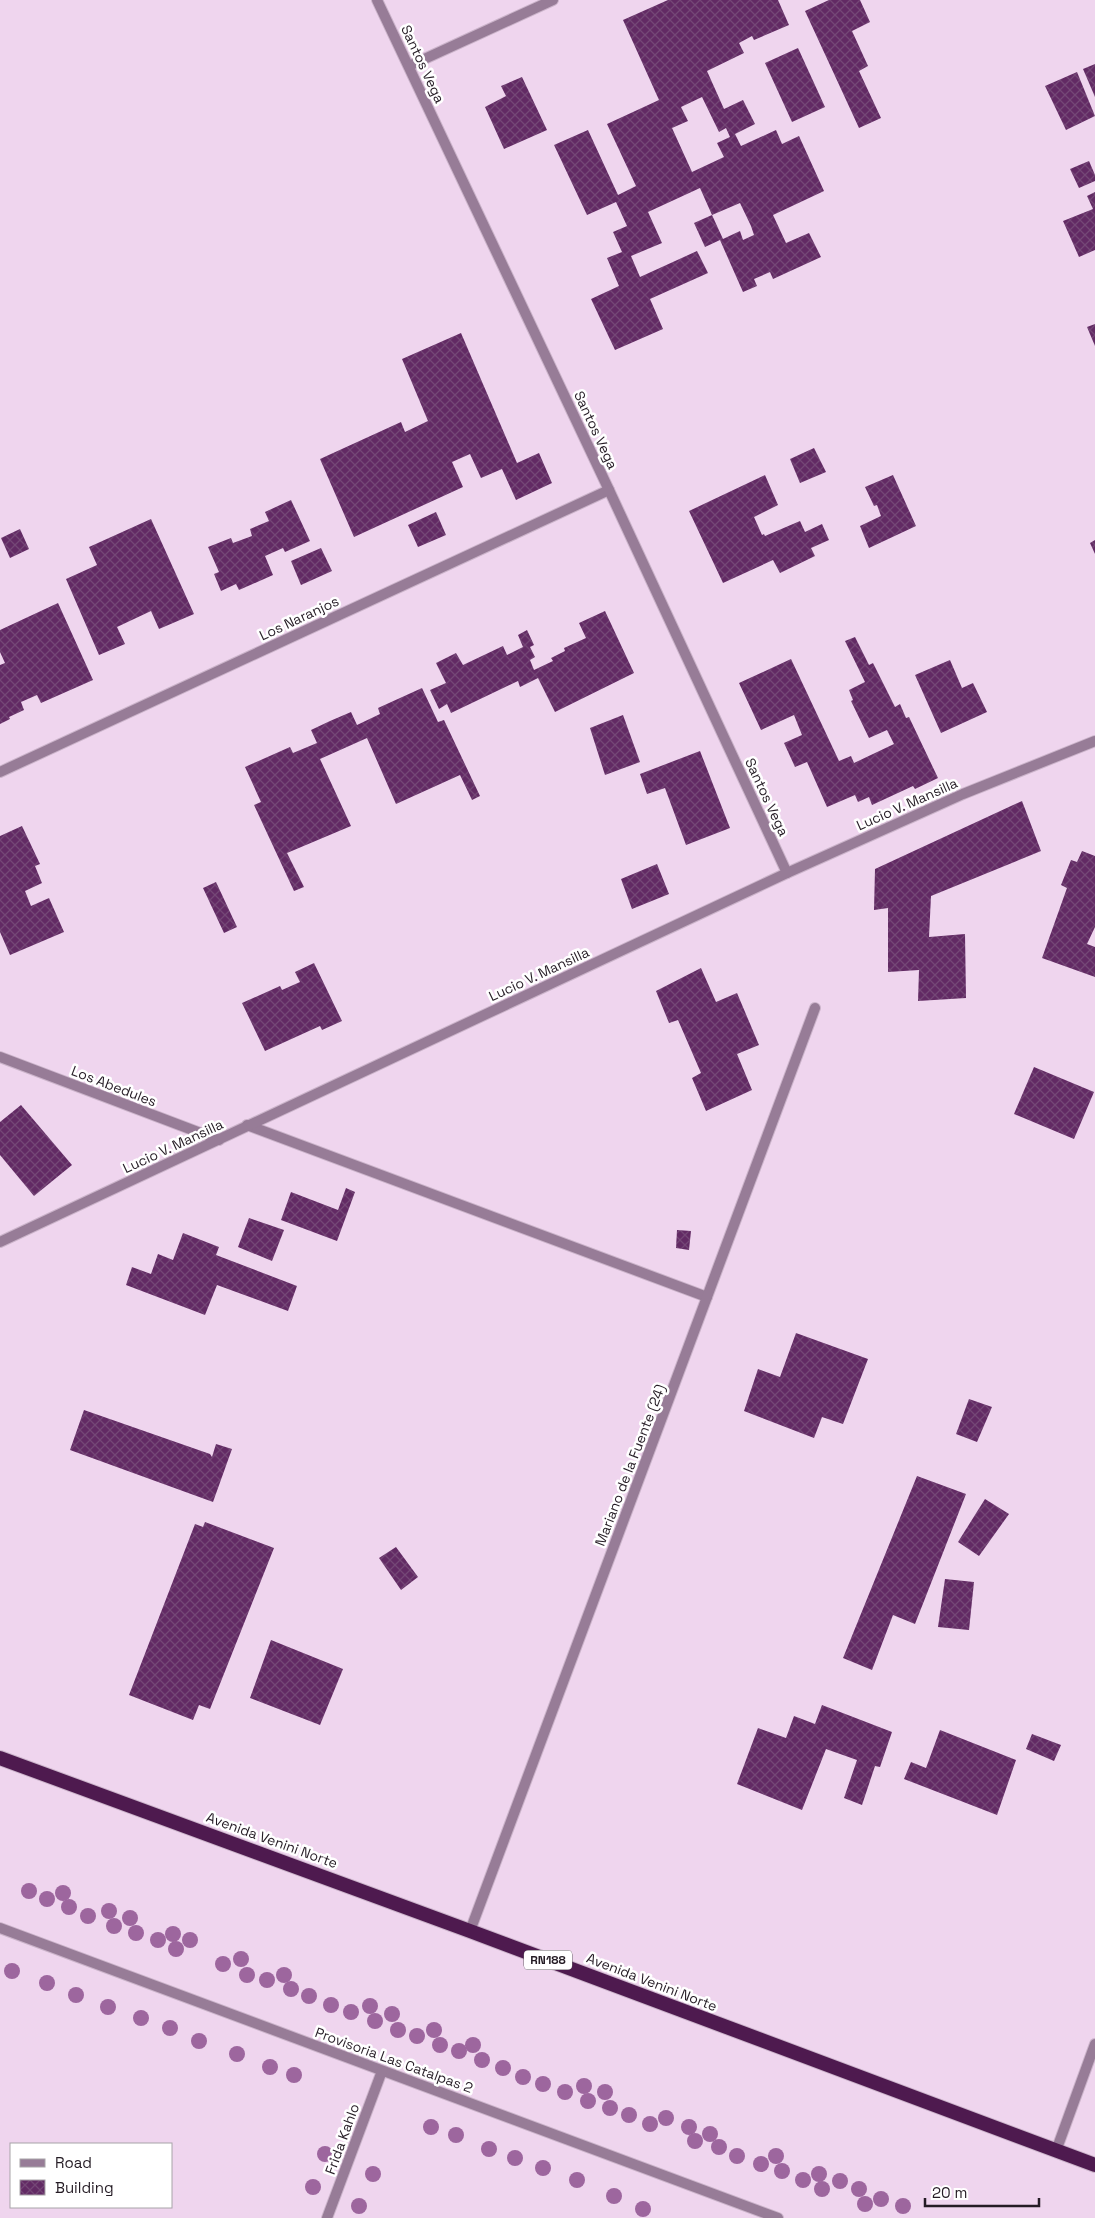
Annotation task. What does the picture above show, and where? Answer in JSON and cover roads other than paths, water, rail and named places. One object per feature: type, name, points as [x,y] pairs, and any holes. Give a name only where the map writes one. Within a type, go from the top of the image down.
[{"type":"highway","name":"Avenida Venini Norte","points":[[0,1758],[470,1931],[1095,2165]]},
{"type":"street","name":"Santos Vega","points":[[377,0],[609,490],[787,873]]},
{"type":"street","points":[[408,66],[553,0]]},
{"type":"street","name":"Los Naranjos","points":[[0,772],[609,490]]},
{"type":"street","name":"Lucio V. Mansilla","points":[[0,1242],[787,873],[963,794],[1095,741]]},
{"type":"street","name":"Mariano de la Fuente (24)","points":[[470,1931],[815,1008]]},
{"type":"street","name":"Los Abedules","points":[[0,1057],[219,1140]]},
{"type":"street","points":[[247,1125],[707,1297]]},
{"type":"street","name":"Provisoria Las Catalpas 2","points":[[0,1928],[778,2218]]},
{"type":"street","points":[[1056,2151],[1095,2044]]},
{"type":"street","name":"Frida Kahlo","points":[[327,2218],[382,2070]]}]
